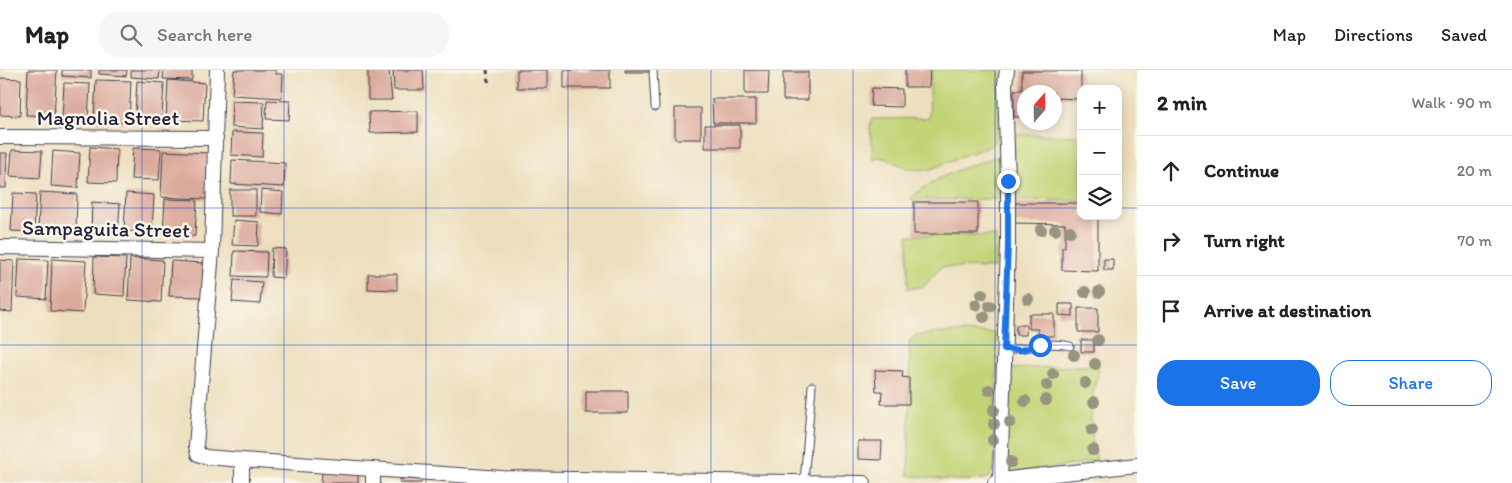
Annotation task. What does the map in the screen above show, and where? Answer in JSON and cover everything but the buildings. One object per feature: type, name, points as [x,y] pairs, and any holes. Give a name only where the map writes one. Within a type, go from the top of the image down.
[{"type":"street","points":[[217,70],[212,251],[196,446],[198,454],[206,457],[373,476],[502,481],[864,483]]},
{"type":"street","points":[[1007,70],[1005,84],[1008,246],[998,482],[1137,465]]},
{"type":"street","name":"Magnolia Street","points":[[0,137],[216,138]]},
{"type":"street","name":"Sampaguita Street","points":[[0,247],[212,251]]},
{"type":"street","points":[[242,460],[242,483]]},
{"type":"lane","points":[[653,70],[655,107]]},
{"type":"lane","points":[[1004,349],[1021,350],[1055,344],[1070,346]]},
{"type":"lane","points":[[804,482],[812,386]]},
{"type":"path","points":[[487,70],[489,86]]},
{"type":"green space","points":[[931,70],[1000,70],[998,131],[994,143],[989,147],[929,170],[909,169],[878,157],[873,161],[871,119],[929,118]]},
{"type":"green space","points":[[1013,134],[1077,136],[1077,201],[1012,200]]},
{"type":"green space","points":[[996,157],[1002,159],[1002,197],[1000,199],[911,200],[920,190],[940,178]]},
{"type":"green space","points":[[908,235],[996,236],[995,268],[941,267],[924,286],[908,289]]},
{"type":"green space","points":[[955,332],[996,333],[997,371],[994,468],[987,478],[970,480],[908,475],[909,341],[916,335]]},
{"type":"green space","points":[[1099,365],[1091,409],[1093,445],[1097,460],[1008,473],[1006,470],[1008,369]]},
{"type":"route","points":[[1008,181],[1008,246],[1004,349],[1021,350],[1040,345]]}]
